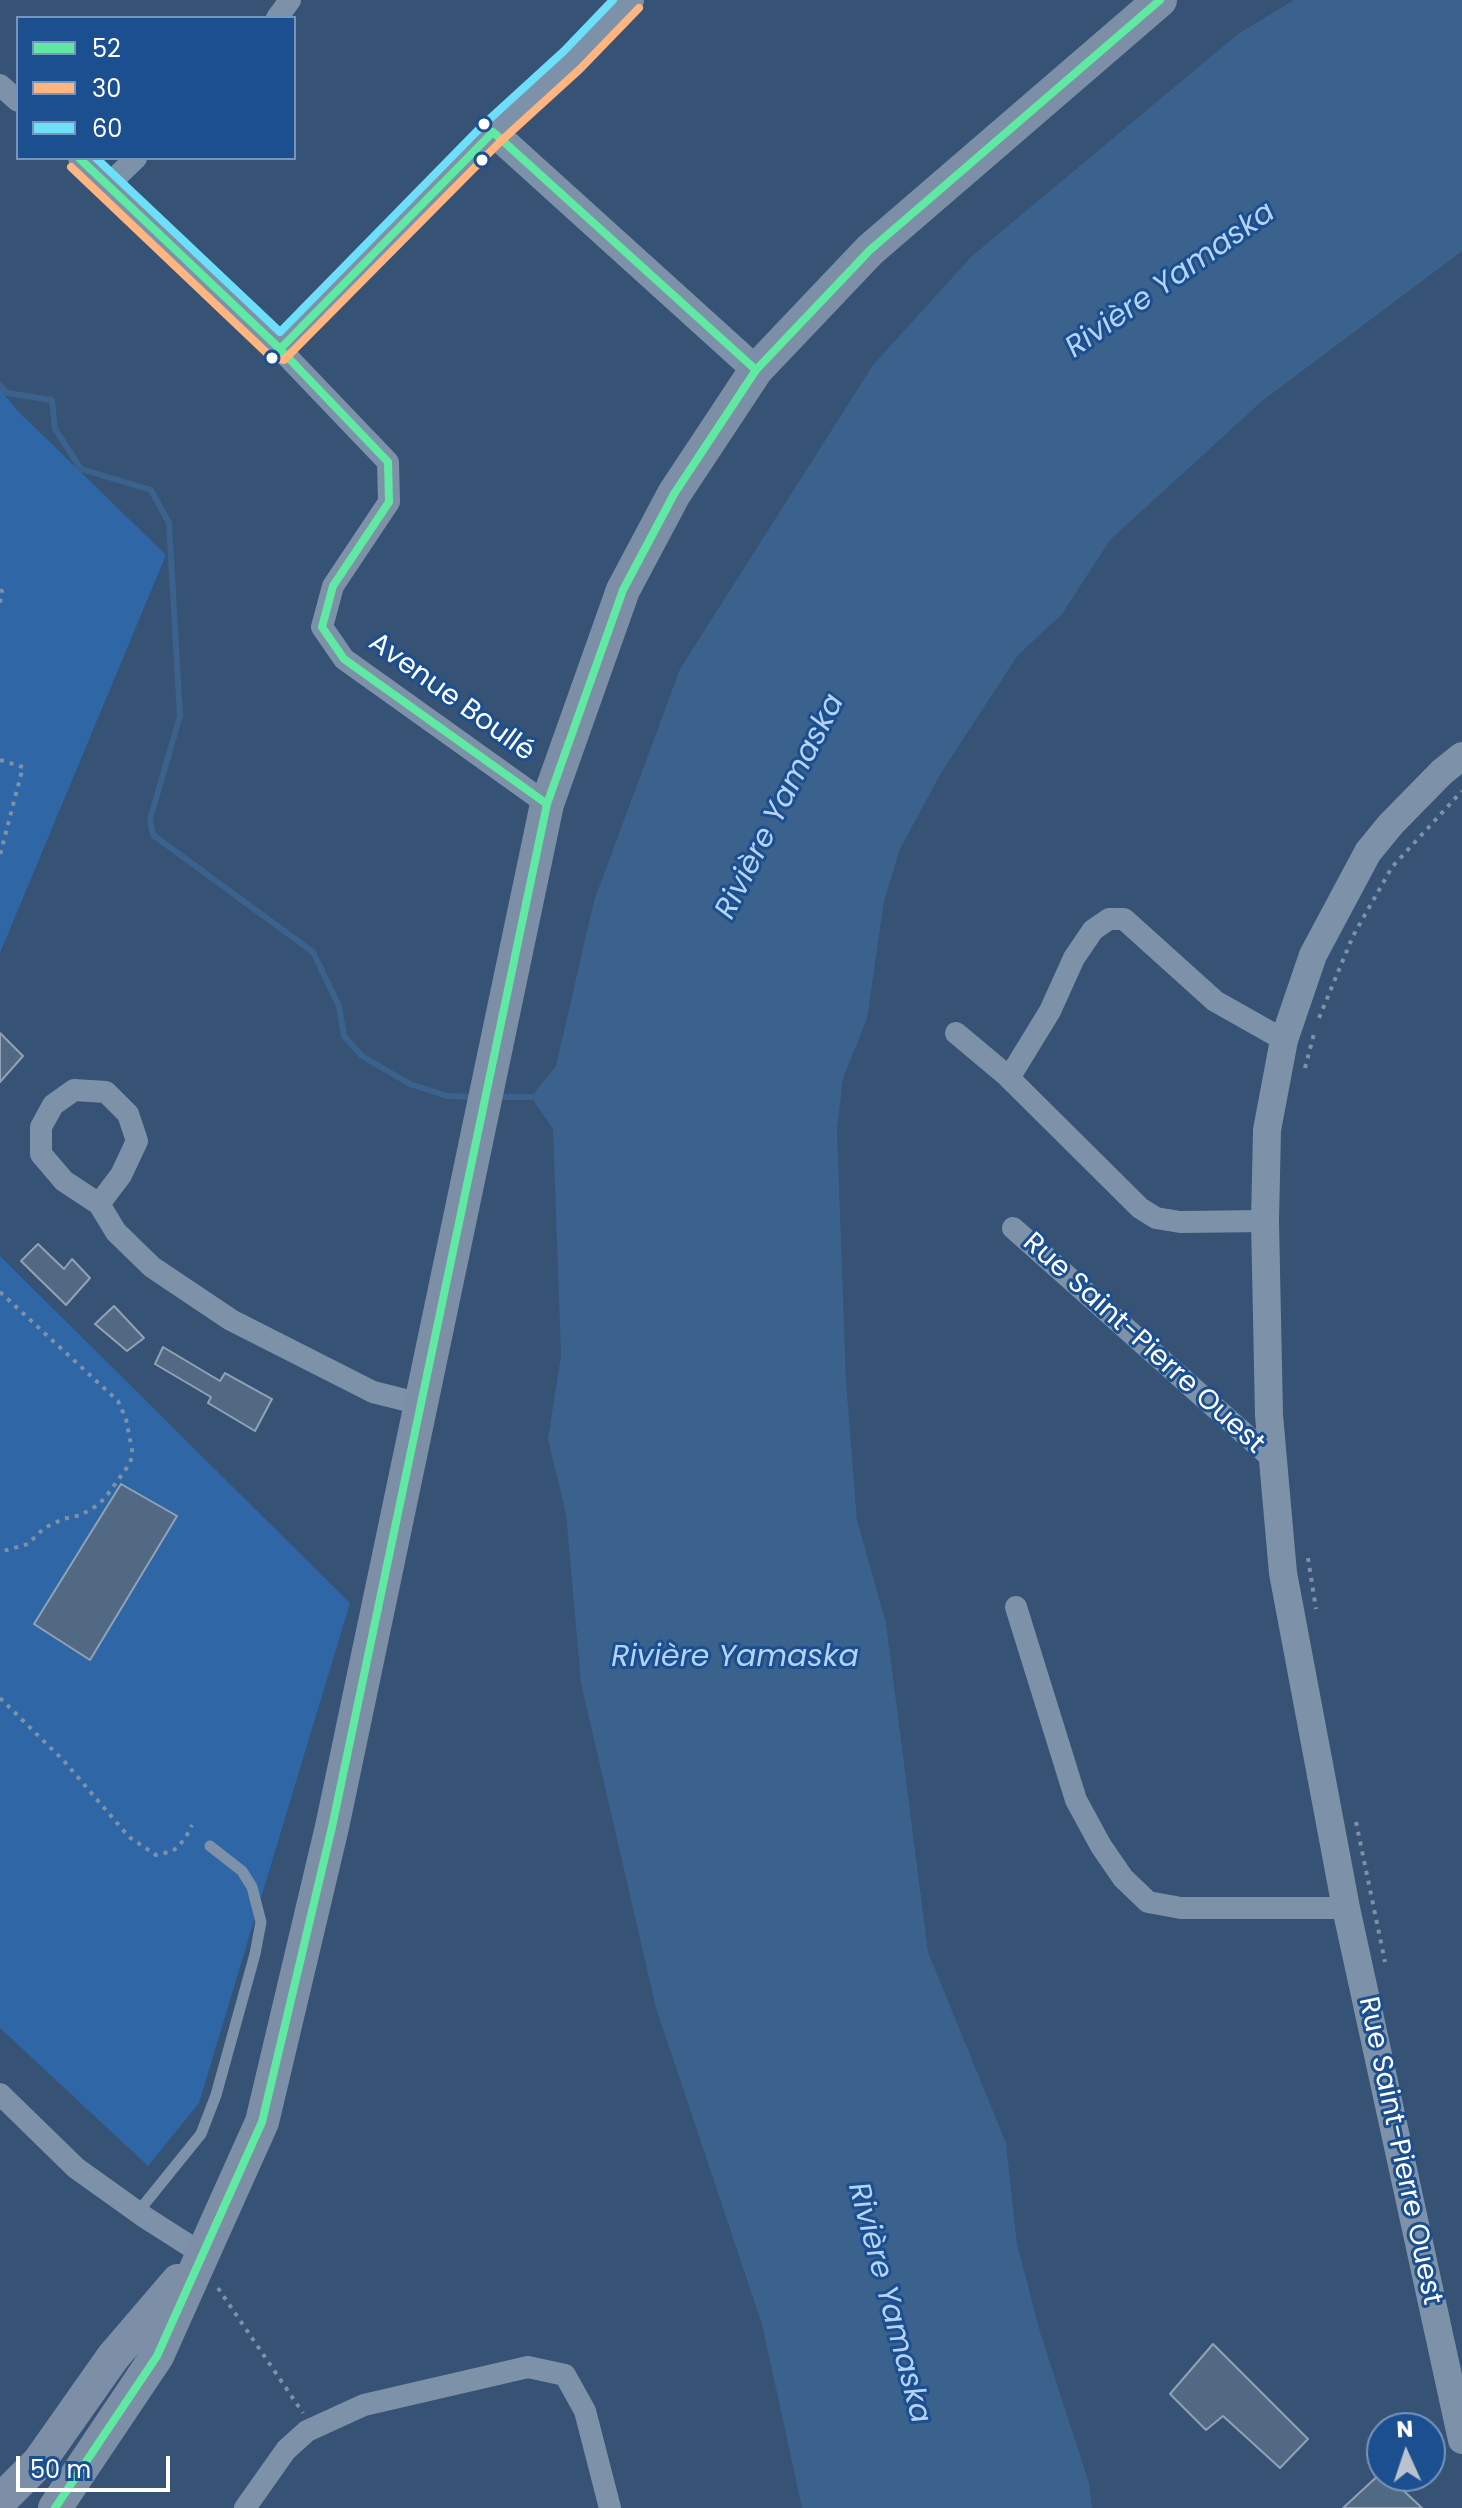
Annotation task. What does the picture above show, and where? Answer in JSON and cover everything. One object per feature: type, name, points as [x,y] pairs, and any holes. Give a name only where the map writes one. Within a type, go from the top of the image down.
[{"type":"main road","points":[[55,2508],[157,2356],[262,2122],[332,1827],[547,804],[623,590],[674,494],[756,370],[870,250],[1160,0]]},
{"type":"main road","points":[[0,2501],[39,2462],[113,2357],[201,2253]]},
{"type":"street","points":[[280,349],[493,132],[572,60],[630,0]]},
{"type":"street","points":[[0,85],[16,99]]},
{"type":"street","points":[[493,132],[756,370]]},
{"type":"street","name":"Avenue Boullé","points":[[81,160],[280,349],[388,462],[389,502],[333,586],[322,627],[344,659],[547,804]]},
{"type":"street","points":[[108,185],[134,160]]},
{"type":"street","name":"Rue Saint-Pierre Ouest","points":[[1462,756],[1391,824],[1368,852],[1313,955],[1284,1040],[1267,1130],[1265,1221],[1269,1415],[1283,1573],[1346,1908],[1462,2440]]},
{"type":"street","points":[[1009,1078],[1050,1011],[1074,958],[1093,930],[1109,919],[1124,919],[1215,1001],[1284,1040]]},
{"type":"street","points":[[956,1033],[1009,1078],[1140,1208],[1156,1218],[1180,1222],[1265,1221]]},
{"type":"street","points":[[99,1204],[121,1175],[137,1141],[128,1114],[106,1092],[74,1090],[53,1105],[41,1127],[41,1154],[64,1181],[99,1204],[116,1232],[152,1267],[231,1320],[373,1392],[421,1404]]},
{"type":"street","name":"Rue Saint-Pierre Ouest","points":[[1013,1228],[1274,1460]]},
{"type":"street","points":[[1016,1607],[1076,1800],[1123,1878],[1148,1902],[1181,1908],[1346,1908]]},
{"type":"street","points":[[0,2094],[76,2168],[201,2253]]},
{"type":"street","points":[[245,2508],[286,2450],[313,2428],[364,2405],[528,2367],[565,2375],[585,2411],[610,2508]]},
{"type":"lane","points":[[138,2212],[201,2134],[216,2095],[255,1954],[261,1922],[252,1887],[242,1871],[210,1846]]},
{"type":"path","points":[[0,590],[0,603]]},
{"type":"path","points":[[0,760],[23,767],[0,855]]},
{"type":"path","points":[[1302,1080],[1316,1025],[1353,936],[1392,867],[1462,791]]},
{"type":"path","points":[[0,1292],[118,1401],[126,1419],[132,1450],[126,1469],[96,1506],[81,1515],[44,1528],[28,1544],[0,1552]]},
{"type":"path","points":[[1307,1553],[1317,1615]]},
{"type":"path","points":[[0,1698],[64,1761],[129,1837],[156,1855],[173,1851],[185,1839],[192,1825]]},
{"type":"path","points":[[1356,1817],[1387,1972]]},
{"type":"path","points":[[201,2253],[219,2289],[313,2428]]},
{"type":"shaded area","points":[[0,389],[17,410],[166,555],[0,953]]},
{"type":"shaded area","points":[[0,1256],[350,1603],[199,2103],[148,2166],[0,2028]]},
{"type":"water","name":"Rivière Yamaska","points":[[1294,0],[1462,0],[1462,251],[1262,401],[1110,540],[1062,614],[1018,655],[941,773],[900,849],[884,901],[867,1019],[843,1078],[837,1129],[846,1381],[857,1520],[886,1623],[928,1952],[1006,2143],[1017,2244],[1040,2332],[1089,2483],[1092,2508],[802,2508],[762,2324],[656,2008],[581,1683],[566,1514],[548,1439],[561,1355],[553,1129],[531,1097],[556,1066],[594,901],[680,669],[873,365],[972,256],[1238,34]]},
{"type":"building","points":[[0,1033],[23,1056],[0,1082]]},
{"type":"building","points":[[38,1244],[64,1269],[72,1259],[90,1278],[66,1305],[21,1261]]},
{"type":"building","points":[[114,1306],[144,1338],[127,1351],[95,1324]]},
{"type":"building","points":[[163,1347],[220,1381],[225,1373],[272,1399],[255,1431],[208,1403],[211,1397],[155,1364]]},
{"type":"building","points":[[121,1484],[177,1516],[90,1660],[34,1624]]},
{"type":"building","points":[[1213,2344],[1308,2439],[1280,2468],[1223,2416],[1206,2430],[1170,2394]]},
{"type":"building","points":[[1366,2487],[1366,2492],[1405,2492],[1422,2508],[1343,2508]]},
{"type":"waterway","points":[[0,385],[7,393],[52,400],[55,429],[81,469],[151,490],[169,523],[180,716],[150,819],[153,835],[313,952],[339,1006],[344,1036],[362,1056],[410,1084],[447,1096],[474,1097]]},
{"type":"waterway","points":[[497,1097],[531,1097]]},
{"type":"transit line","name":"60","points":[[98,160],[280,332],[484,124],[564,51],[613,0]]},
{"type":"transit line","name":"52","points":[[55,2508],[157,2356],[262,2122],[332,1827],[547,804],[623,590],[674,494],[756,370],[870,250],[1160,0]]},
{"type":"transit line","name":"30","points":[[71,167],[272,358],[284,360],[501,141],[580,69],[639,8]]},
{"type":"transit line","name":"52","points":[[280,349],[493,132],[756,370]]},
{"type":"transit line","name":"52","points":[[81,160],[280,349],[388,462],[389,502],[333,586],[322,627],[344,659],[547,804]]}]
